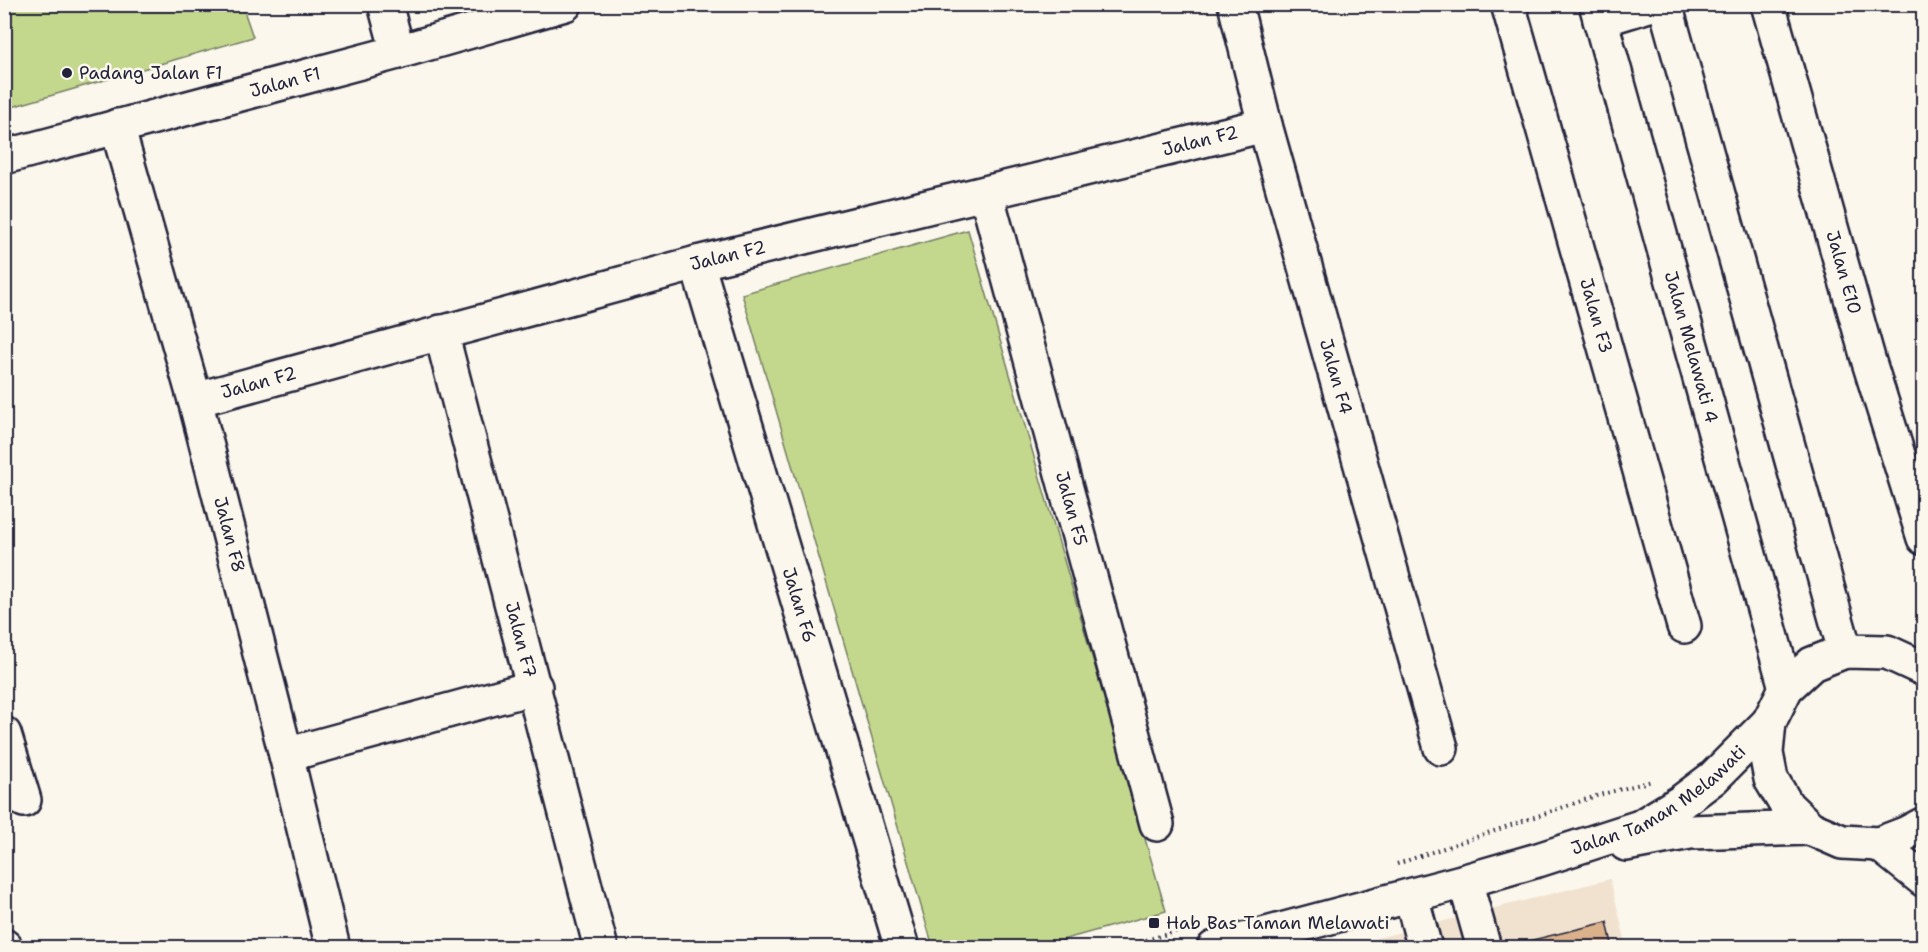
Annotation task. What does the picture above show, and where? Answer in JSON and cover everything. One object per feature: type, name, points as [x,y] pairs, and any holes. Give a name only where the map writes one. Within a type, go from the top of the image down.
[{"type":"street","points":[[385,4],[398,52]]},
{"type":"street","name":"Jalan F1","points":[[4,157],[398,52],[565,4]]},
{"type":"street","name":"Jalan F4","points":[[1235,4],[1264,125],[1441,748]]},
{"type":"street","name":"Jalan F3","points":[[1508,4],[1684,626]]},
{"type":"street","points":[[1598,12],[1652,4]]},
{"type":"street","points":[[1665,4],[1845,651]]},
{"type":"street","name":"Jalan E10","points":[[1768,4],[1869,362],[1923,538]]},
{"type":"street","name":"Jalan Melawati 4","points":[[1598,12],[1786,688]]},
{"type":"street","name":"Jalan F2","points":[[195,400],[697,263],[1264,125]]},
{"type":"street","name":"Jalan F8","points":[[117,126],[195,400],[333,948]]},
{"type":"street","name":"Jalan F5","points":[[986,193],[1157,824]]},
{"type":"street","name":"Jalan F6","points":[[697,263],[902,948]]},
{"type":"street","name":"Jalan F7","points":[[441,332],[601,948]]},
{"type":"street","points":[[1923,669],[1887,652],[1845,651],[1812,664],[1786,688],[1769,722],[1766,753],[1771,779],[1787,806],[1810,828],[1842,842],[1879,844],[1923,824]]},
{"type":"street","points":[[286,755],[535,687]]},
{"type":"street","name":"Jalan Taman Melawati","points":[[1204,937],[1411,896],[1538,860],[1640,827],[1713,778],[1769,722]]},
{"type":"street","points":[[4,734],[24,800]]},
{"type":"street","name":"Jalan Taman Melawati","points":[[1538,860],[1690,832],[1810,828]]},
{"type":"street","points":[[1879,844],[1923,880]]},
{"type":"street","points":[[1465,881],[1484,948]]},
{"type":"street","points":[[1411,896],[1425,948]]},
{"type":"path","points":[[1395,864],[1599,795],[1656,779]]},
{"type":"path","points":[[1117,948],[1204,937]]},
{"type":"shaded area","points":[[1610,879],[1627,947],[1338,948]]},
{"type":"green space","name":"Padang Jalan F1","points":[[5,4],[242,5],[253,37],[5,109]]},
{"type":"green space","points":[[968,230],[1166,911],[1037,947],[933,947],[742,294]]},
{"type":"building","points":[[1607,922],[1613,948],[1517,948],[1516,944]]},
{"type":"building","points":[[1389,941],[1391,948],[1366,948]]},
{"type":"place","name":"Padang Jalan F1","points":[[67,73]]},
{"type":"place","name":"Hab Bas Taman Melawati","points":[[1154,923]]}]
